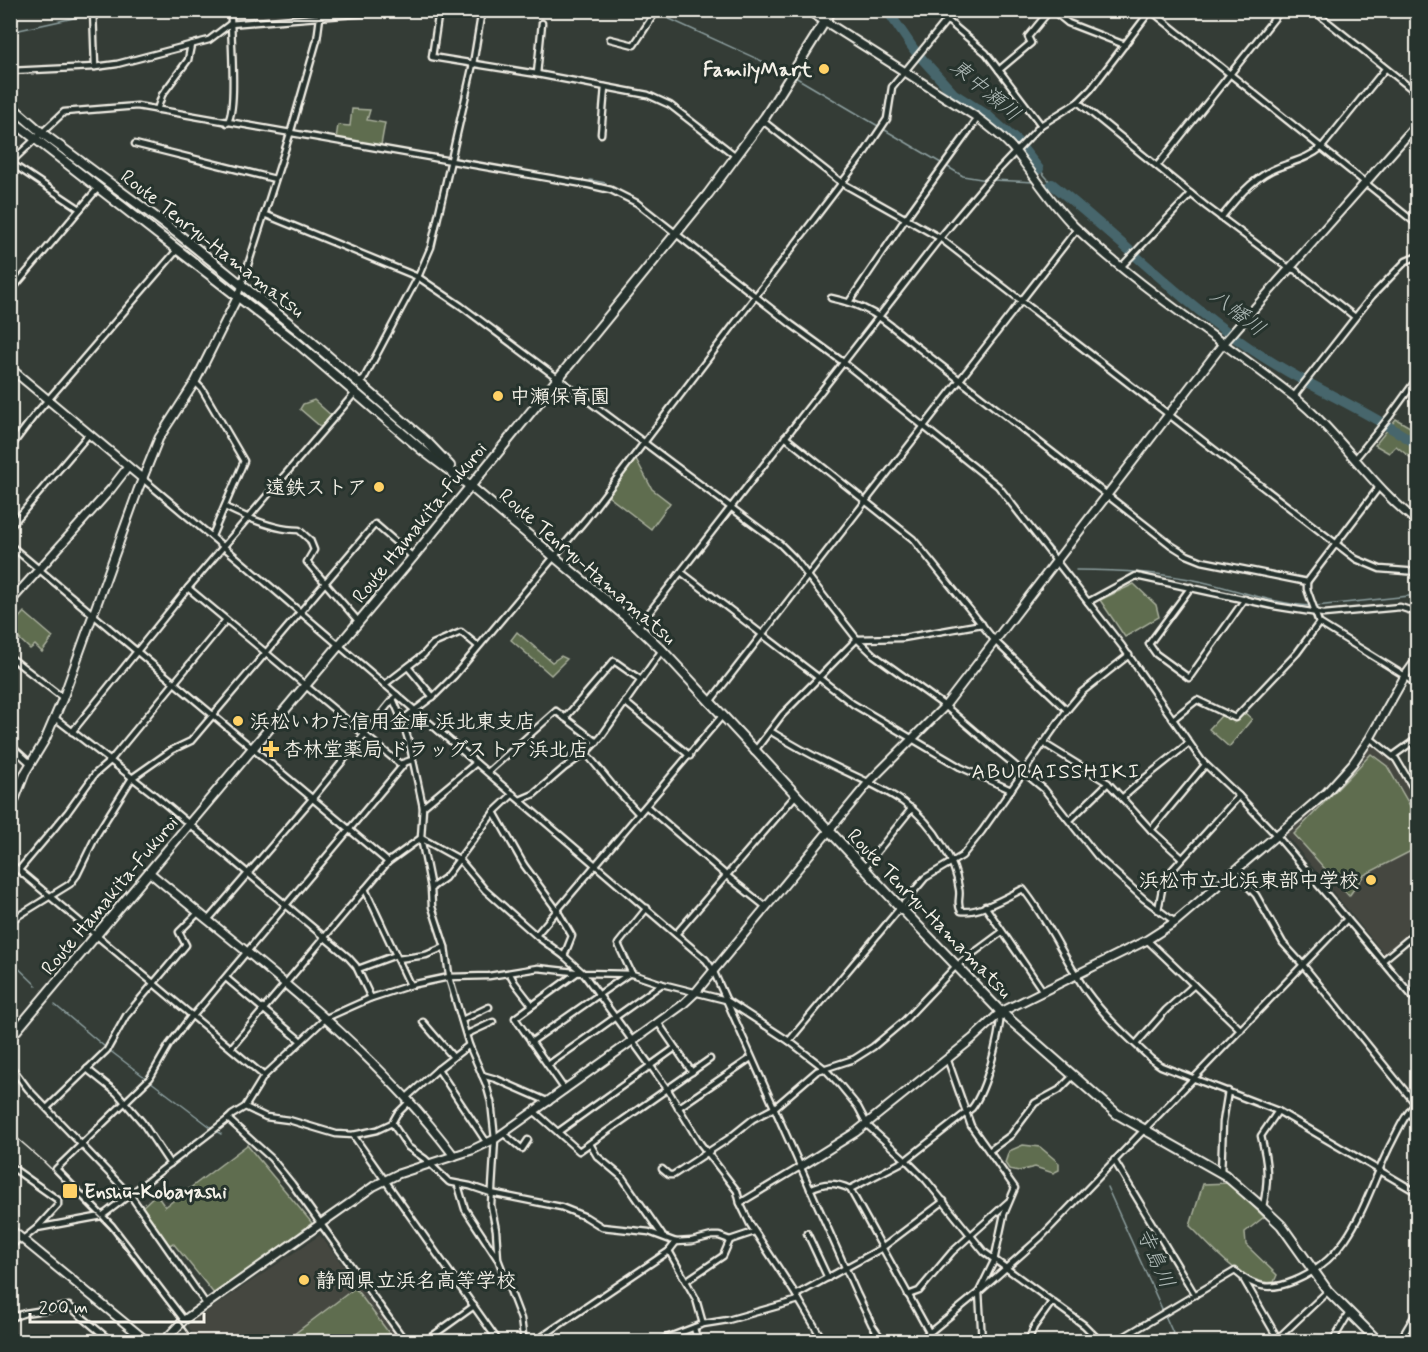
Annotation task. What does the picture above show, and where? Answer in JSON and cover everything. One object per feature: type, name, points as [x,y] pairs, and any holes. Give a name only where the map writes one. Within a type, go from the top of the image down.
[{"type":"main road","name":"Route Hamakita-Fukuroi","points":[[10,1038],[413,557],[737,157],[763,121],[832,10]]},
{"type":"main road","name":"Route Tenryu-Hamamatsu","points":[[10,105],[42,133],[168,226],[361,384],[428,443],[470,486]]},
{"type":"main road","name":"Route Tenryu-Hamamatsu","points":[[10,119],[238,296],[638,627],[1001,1012],[1117,1114],[1221,1173],[1263,1208],[1281,1226],[1328,1291],[1379,1341]]},
{"type":"street","points":[[93,10],[95,67]]},
{"type":"street","points":[[227,123],[231,118],[232,95],[231,10]]},
{"type":"street","points":[[10,812],[30,763],[45,740],[63,698],[159,438],[195,382],[242,286],[317,40],[321,10]]},
{"type":"street","points":[[10,71],[117,64],[209,40],[230,24],[405,10]]},
{"type":"street","points":[[440,10],[432,57],[537,74],[660,99],[737,157]]},
{"type":"street","points":[[361,384],[418,277],[431,247],[482,10]]},
{"type":"street","points":[[610,39],[634,45],[657,10]]},
{"type":"street","points":[[807,10],[997,132],[1077,228],[1168,305],[1225,342],[1294,396],[1319,419],[1379,487],[1418,522]]},
{"type":"street","points":[[934,10],[986,53],[1041,125]]},
{"type":"street","points":[[402,720],[433,697],[454,676],[555,558],[880,131],[887,119],[892,87],[955,10]]},
{"type":"street","points":[[1157,166],[1281,10]]},
{"type":"street","points":[[1313,10],[1418,94]]},
{"type":"street","points":[[999,70],[1031,43],[1028,37],[1048,11],[1068,23],[1125,45]]},
{"type":"street","points":[[638,627],[940,238],[986,183],[1041,125],[1078,102],[1101,77],[1150,11],[1418,225]]},
{"type":"street","points":[[537,74],[542,22]]},
{"type":"street","points":[[158,110],[162,95],[188,60],[191,45]]},
{"type":"street","points":[[1221,218],[1241,192],[1253,182],[1272,170],[1312,156],[1322,147],[1385,69]]},
{"type":"street","points":[[601,134],[605,87]]},
{"type":"street","points":[[1078,102],[1221,218],[1290,270],[1295,270],[1355,317]]},
{"type":"street","points":[[80,209],[11,163],[59,115],[68,110],[130,106],[611,190],[637,203],[843,362],[998,486],[1128,655],[1205,765],[1277,836],[1418,1003]]},
{"type":"street","points":[[849,302],[978,118]]},
{"type":"street","points":[[763,121],[842,183],[940,238],[1356,559],[1380,569],[1418,572]]},
{"type":"street","points":[[163,1341],[184,1320],[359,1196],[385,1180],[495,1139],[659,1024],[696,992],[870,781],[945,706],[1225,342],[1418,123]]},
{"type":"street","points":[[135,144],[275,179]]},
{"type":"street","points":[[10,292],[98,188]]},
{"type":"street","points":[[1122,266],[1191,194]]},
{"type":"street","points":[[264,214],[418,277],[559,377],[780,544],[857,639],[874,655],[945,706],[1024,771],[1044,789],[1098,857],[1174,922]]},
{"type":"street","points":[[709,703],[1077,228]]},
{"type":"street","points":[[10,448],[34,416],[178,249]]},
{"type":"street","points":[[1294,396],[1355,317],[1406,261],[1418,256]]},
{"type":"street","points":[[831,298],[849,302],[879,315],[959,380],[1187,555],[1202,561],[1307,582]]},
{"type":"street","points":[[11,368],[212,536],[395,697],[417,709],[706,960],[713,970],[845,1268],[872,1325],[884,1341]]},
{"type":"street","points":[[1354,459],[1390,416],[1418,377]]},
{"type":"street","points":[[195,382],[202,389],[244,461],[212,536]]},
{"type":"street","points":[[72,732],[188,588],[355,392]]},
{"type":"street","points":[[10,527],[88,434]]},
{"type":"street","points":[[785,437],[913,539],[995,640],[1067,710]]},
{"type":"street","points":[[10,602],[128,467]]},
{"type":"street","points":[[1379,487],[1307,582],[1306,589],[1319,623],[1418,686]]},
{"type":"street","points":[[225,507],[250,518],[289,530],[299,530],[310,540],[314,550],[307,562],[326,582],[341,604],[359,622]]},
{"type":"street","points":[[10,921],[70,884],[77,875],[97,834],[132,778],[172,750],[191,741],[375,524],[413,557]]},
{"type":"street","points":[[10,545],[388,862]]},
{"type":"street","points":[[681,572],[860,709],[960,767],[1011,790]]},
{"type":"street","points":[[1088,602],[1136,576],[1305,612],[1314,608]]},
{"type":"street","points":[[1191,587],[1149,644],[1156,654],[1189,678],[1245,599]]},
{"type":"street","points":[[188,588],[363,734],[400,764],[404,764]]},
{"type":"street","points":[[1314,608],[1324,614],[1400,607],[1418,613]]},
{"type":"street","points":[[19,870],[67,813],[95,774],[110,761],[226,620]]},
{"type":"street","points":[[1173,719],[1197,700],[1235,718],[1297,653],[1319,623]]},
{"type":"street","points":[[754,752],[782,715],[857,639],[903,638],[982,624]]},
{"type":"street","points":[[384,685],[423,655],[433,644],[461,632],[478,646]]},
{"type":"street","points":[[520,800],[534,794],[597,742],[662,650]]},
{"type":"street","points":[[789,1041],[926,878],[962,856],[1082,692],[1128,655]]},
{"type":"street","points":[[10,657],[63,698]]},
{"type":"street","points":[[740,1203],[856,1132],[972,1039],[1001,1012],[1147,940],[1174,922],[1326,793],[1353,763],[1418,658]]},
{"type":"street","points":[[565,718],[614,661],[641,680]]},
{"type":"street","points":[[408,667],[433,697]]},
{"type":"street","points":[[395,697],[423,807],[421,838],[431,888],[432,907],[445,947],[449,977],[466,1034],[491,1102],[495,1139],[490,1205],[496,1230],[498,1259],[521,1319],[524,1341]]},
{"type":"street","points":[[208,920],[312,799],[395,697]]},
{"type":"street","points":[[626,702],[690,756]]},
{"type":"street","points":[[488,772],[556,711],[597,742]]},
{"type":"street","points":[[537,934],[722,716]]},
{"type":"street","points":[[55,718],[190,824],[325,937],[353,962],[371,998]]},
{"type":"street","points":[[770,731],[827,763],[870,781],[912,808],[930,825],[952,862],[960,891],[958,906],[961,910],[969,912],[993,904],[1023,889],[1045,918],[1076,974],[1099,1007],[1161,1066],[1278,1111],[1418,1193]]},
{"type":"street","points":[[1370,738],[1393,756],[1418,796]]},
{"type":"street","points":[[1393,756],[1418,738]]},
{"type":"street","points":[[1043,743],[1108,783],[1151,830],[1182,858]]},
{"type":"street","points":[[1122,798],[1189,743]]},
{"type":"street","points":[[10,745],[30,763]]},
{"type":"street","points":[[586,753],[639,814]]},
{"type":"street","points":[[184,1320],[102,1216],[56,1169],[149,1080],[169,1045],[404,764],[412,760]]},
{"type":"street","points":[[423,807],[476,762]]},
{"type":"street","points":[[1151,830],[1205,765]]},
{"type":"street","points":[[1070,820],[1108,783]]},
{"type":"street","points":[[431,888],[445,878],[494,812],[513,794]]},
{"type":"street","points":[[676,934],[796,795]]},
{"type":"street","points":[[1158,910],[1164,879],[1239,796]]},
{"type":"street","points":[[646,806],[766,907]]},
{"type":"street","points":[[864,868],[912,808]]},
{"type":"street","points":[[494,812],[524,865],[557,910],[572,936],[564,956]]},
{"type":"street","points":[[421,838],[459,859],[485,890],[564,956],[598,994],[668,1090],[707,1153],[737,1191],[740,1203],[754,1232],[824,1341]]},
{"type":"street","points":[[231,1048],[388,862],[421,838]]},
{"type":"street","points":[[10,863],[264,1076]]},
{"type":"street","points":[[149,872],[326,1018],[409,1099],[454,1156]]},
{"type":"street","points":[[1234,872],[1256,895],[1283,943],[1417,1104],[1399,1127],[1378,1169],[1361,1215],[1352,1232],[1314,1272],[1282,1286],[1267,1288],[1243,1279]]},
{"type":"street","points":[[365,889],[410,985]]},
{"type":"street","points":[[985,906],[1043,991]]},
{"type":"street","points":[[630,974],[618,944],[647,908]]},
{"type":"street","points":[[47,1108],[108,1049],[126,1016],[186,945],[179,932],[198,913]]},
{"type":"street","points":[[918,1341],[1007,1269],[1041,1237],[1347,919]]},
{"type":"street","points":[[1382,961],[1418,931]]},
{"type":"street","points":[[662,1169],[669,1175],[673,1175],[753,1119],[774,1108],[816,1071],[854,1059],[880,1042],[904,1021],[956,966],[1002,932]]},
{"type":"street","points":[[1147,940],[1241,1030]]},
{"type":"street","points":[[358,969],[397,957],[426,955],[445,947]]},
{"type":"street","points":[[36,1228],[102,1216],[244,1107],[264,1076],[326,1018],[371,998],[410,985],[449,977],[510,974],[538,968],[581,973],[630,974],[726,1000],[789,1041],[824,1068],[858,1107],[866,1123],[906,1160],[944,1202],[969,1236],[994,1261],[1084,1325],[1101,1341]]},
{"type":"street","points":[[565,1090],[515,1018],[581,973]]},
{"type":"street","points":[[510,974],[514,983],[532,1005]]},
{"type":"street","points":[[531,1042],[630,974]]},
{"type":"street","points":[[226,978],[301,1041]]},
{"type":"street","points":[[548,1065],[662,984]]},
{"type":"street","points":[[1136,1044],[1166,1010],[1194,985]]},
{"type":"street","points":[[462,1020],[489,1006]]},
{"type":"street","points":[[810,1189],[820,1184],[833,1184],[850,1189],[906,1160],[978,1101],[993,1056],[1001,1012]]},
{"type":"street","points":[[466,1034],[493,1022]]},
{"type":"street","points":[[423,1023],[453,1057]]},
{"type":"street","points":[[659,1024],[692,1071]]},
{"type":"street","points":[[244,1107],[266,1117],[289,1120],[336,1134],[353,1135],[377,1130],[392,1123],[409,1099],[438,1069],[470,1045]]},
{"type":"street","points":[[558,1132],[675,1048]]},
{"type":"street","points":[[678,1108],[751,1058]]},
{"type":"street","points":[[947,1058],[971,1126],[1015,1188],[1004,1214],[994,1261],[979,1292],[982,1341]]},
{"type":"street","points":[[535,1112],[579,1151],[710,1059]]},
{"type":"street","points":[[10,1065],[28,1089],[131,1196],[206,1304]]},
{"type":"street","points":[[87,1069],[117,1093],[142,1122],[170,1164]]},
{"type":"street","points":[[438,1069],[487,1143]]},
{"type":"street","points":[[481,1074],[549,1102]]},
{"type":"street","points":[[988,1150],[1011,1135],[1035,1103],[1059,1089],[1073,1076]]},
{"type":"street","points":[[1221,1173],[1223,1122],[1228,1091]]},
{"type":"street","points":[[1263,1208],[1268,1182],[1261,1136],[1278,1111]]},
{"type":"street","points":[[228,1119],[270,1158],[322,1223],[406,1341]]},
{"type":"street","points":[[392,1123],[408,1147],[425,1159],[443,1179],[458,1185],[561,1207],[586,1217],[602,1227],[649,1232],[676,1242],[712,1236],[730,1240],[754,1232]]},
{"type":"street","points":[[503,1133],[522,1149],[528,1140]]},
{"type":"street","points":[[353,1135],[499,1341]]},
{"type":"street","points":[[590,1144],[597,1156],[622,1177],[657,1226],[662,1237]]},
{"type":"street","points":[[1114,1160],[1195,1295]]},
{"type":"street","points":[[10,1166],[58,1200],[58,1205],[36,1228],[10,1248]]},
{"type":"street","points":[[458,1185],[465,1209],[498,1259]]},
{"type":"street","points":[[850,1189],[929,1332]]},
{"type":"street","points":[[908,1294],[919,1291],[952,1252],[1010,1201]]},
{"type":"street","points":[[656,1341],[703,1324],[728,1320],[798,1298],[828,1278],[882,1248],[944,1202]]},
{"type":"street","points":[[10,1229],[148,1341]]},
{"type":"street","points":[[807,1233],[828,1278]]},
{"type":"street","points":[[686,1281],[723,1256],[730,1240]]},
{"type":"street","points":[[534,1341],[669,1251],[676,1242]]},
{"type":"street","points":[[669,1251],[696,1299],[703,1324]]},
{"type":"street","points":[[1115,1341],[1235,1271],[1243,1279],[1276,1339],[1328,1291]]},
{"type":"street","points":[[1028,1341],[1034,1327],[1052,1302]]},
{"type":"street","points":[[10,1318],[25,1313],[69,1306],[112,1341]]},
{"type":"street","points":[[424,1341],[474,1306]]},
{"type":"street","points":[[1399,1341],[1418,1310]]},
{"type":"street","points":[[1332,1341],[1349,1313]]},
{"type":"street","points":[[694,1328],[698,1341]]},
{"type":"shaded area","name":"浜松市立北浜東部中学校","points":[[1371,742],[1393,760],[1417,803],[1417,928],[1385,955],[1284,832],[1326,798],[1355,767]]},
{"type":"shaded area","name":"静岡県立浜名高等学校","points":[[320,1235],[400,1341],[198,1341],[187,1325]]},
{"type":"green space","points":[[352,109],[370,110],[367,120],[385,123],[381,145],[336,139],[338,125],[350,126]]},
{"type":"green space","points":[[314,400],[333,417],[322,428],[300,409],[303,404]]},
{"type":"green space","points":[[1396,419],[1417,431],[1417,463],[1396,446],[1389,453],[1375,445]]},
{"type":"green space","points":[[636,459],[652,489],[670,503],[651,529],[608,496]]},
{"type":"green space","points":[[1134,584],[1156,605],[1159,617],[1125,637],[1100,600]]},
{"type":"green space","points":[[24,612],[53,637],[42,652],[35,645],[30,649],[11,631],[11,627]]},
{"type":"green space","points":[[517,632],[552,662],[561,656],[567,659],[551,675],[511,640]]},
{"type":"green space","points":[[1245,713],[1252,719],[1229,747],[1209,729],[1221,716],[1237,721]]},
{"type":"green space","points":[[1371,754],[1387,766],[1417,818],[1417,848],[1364,875],[1349,896],[1294,834]]},
{"type":"green space","points":[[247,1145],[312,1223],[215,1295],[173,1243],[168,1246],[141,1208],[156,1194],[165,1207]]},
{"type":"green space","points":[[1023,1145],[1040,1147],[1059,1163],[1059,1170],[1053,1173],[1035,1167],[1019,1171],[1009,1169],[1005,1163],[1009,1151]]},
{"type":"green space","points":[[1229,1183],[1264,1217],[1245,1232],[1246,1245],[1277,1275],[1274,1282],[1262,1282],[1239,1272],[1190,1226],[1203,1184]]},
{"type":"green space","points":[[355,1288],[395,1341],[285,1341]]},
{"type":"waterway","points":[[96,13],[106,10]]},
{"type":"waterway","points":[[650,10],[788,73]]},
{"type":"waterway","name":"東中瀬川","points":[[887,10],[915,51],[954,94],[987,115],[1018,142]]},
{"type":"waterway","points":[[10,32],[92,14]]},
{"type":"waterway","points":[[795,77],[963,176],[987,180]]},
{"type":"waterway","name":"東中瀬川","points":[[1024,150],[1039,169]]},
{"type":"waterway","points":[[1039,169],[1052,184],[1043,183]]},
{"type":"waterway","points":[[590,180],[606,183]]},
{"type":"waterway","points":[[992,180],[1035,182]]},
{"type":"waterway","name":"八幡川","points":[[1052,184],[1194,306],[1244,344],[1418,445]]},
{"type":"waterway","points":[[1049,545],[1056,554]]},
{"type":"waterway","points":[[1076,570],[1168,575],[1255,596],[1311,606]]},
{"type":"waterway","points":[[1316,606],[1418,595]]},
{"type":"waterway","points":[[10,960],[37,986]]},
{"type":"waterway","points":[[55,1005],[105,1047],[212,1128]]},
{"type":"waterway","points":[[216,1131],[221,1134]]},
{"type":"waterway","name":"寺島川","points":[[1107,1187],[1177,1342]]},
{"type":"railway","points":[[10,1132],[41,1159],[121,1240],[195,1342]]},
{"type":"place","name":"FamilyMart","points":[[824,69]]},
{"type":"place","name":"中瀬保育園","points":[[498,396]]},
{"type":"place","name":"遠鉄ストア","points":[[379,487]]},
{"type":"place","name":"浜松いわた信用金庫 浜北東支店","points":[[238,721]]},
{"type":"place","name":"杏林堂薬局 ドラッグストア浜北店","points":[[271,749]]},
{"type":"place","name":"浜松市立北浜東部中学校","points":[[1371,880]]},
{"type":"place","name":"Enshū-Kobayashi","points":[[70,1191]]},
{"type":"place","name":"静岡県立浜名高等学校","points":[[304,1280]]},
{"type":"district","name":"ABURAISSHIKI","points":[[1056,771]]}]
